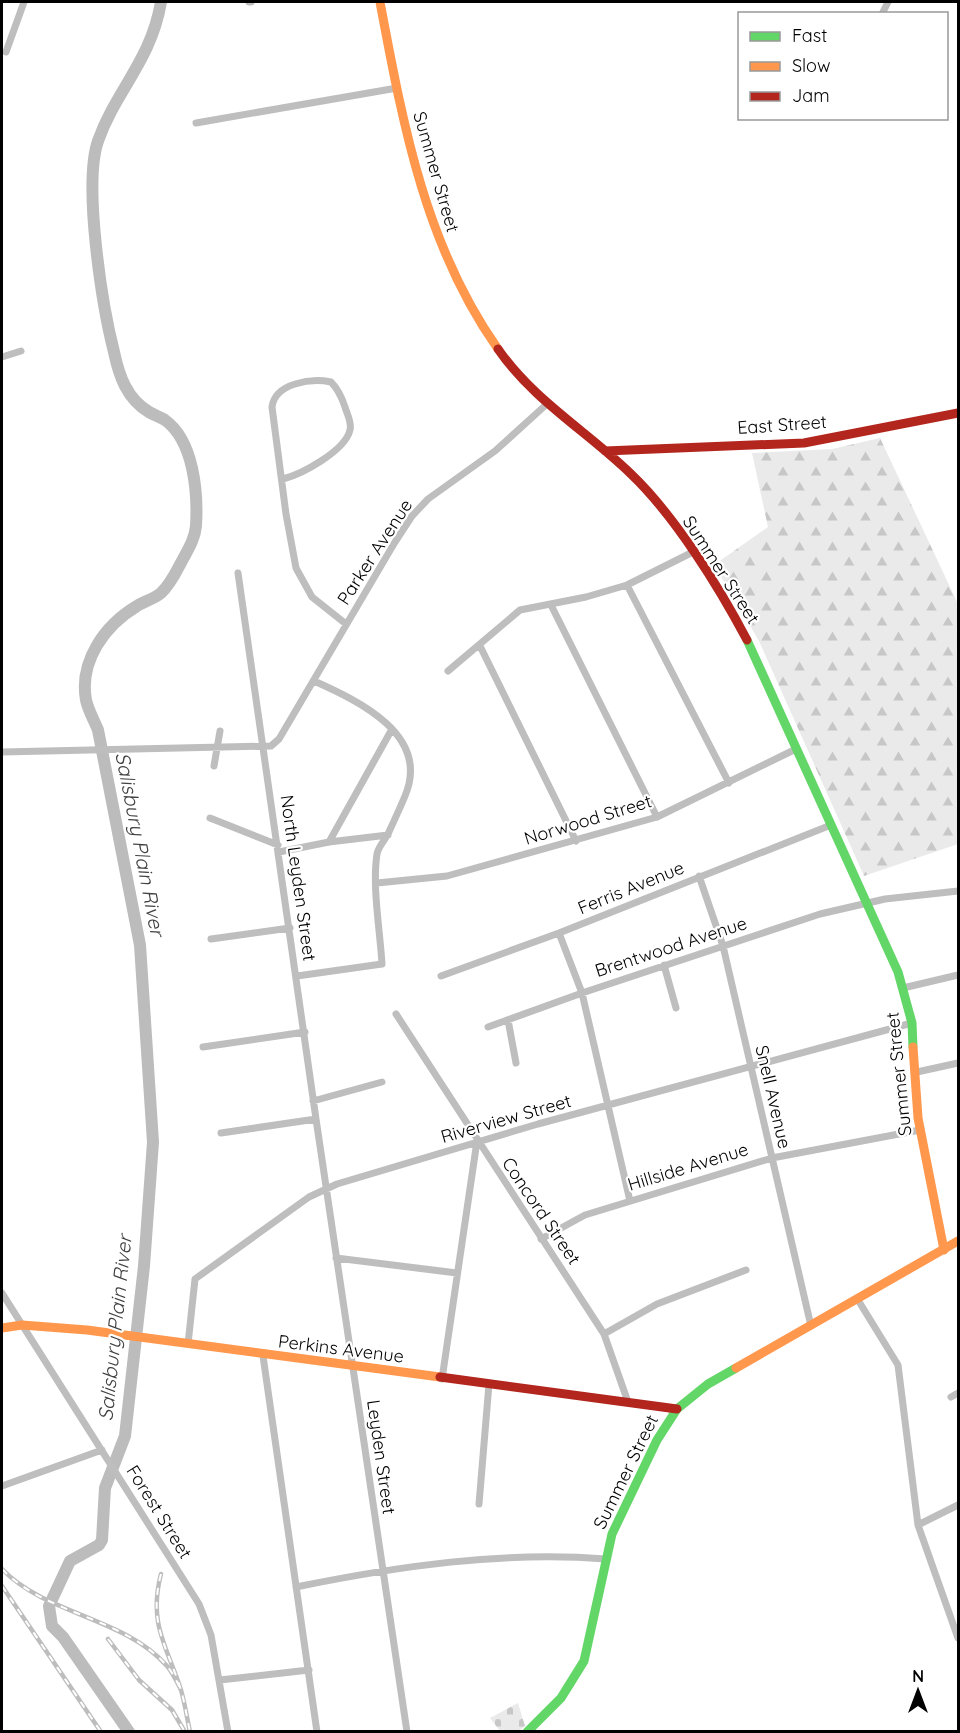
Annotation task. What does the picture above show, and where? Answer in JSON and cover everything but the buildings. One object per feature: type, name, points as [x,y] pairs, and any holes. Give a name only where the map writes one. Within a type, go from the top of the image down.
[{"type":"street","points":[[6,52],[23,2]]},
{"type":"street","name":"Summer Street","points":[[380,2],[415,166],[436,235],[449,267],[492,342],[519,376],[548,404],[632,474],[693,552],[739,624],[867,902],[903,988],[912,1023],[921,1130],[944,1250]]},
{"type":"street","points":[[196,123],[397,88]]},
{"type":"street","points":[[2,357],[21,351]]},
{"type":"street","points":[[283,479],[302,474],[339,447],[348,436],[350,421],[337,389],[328,381],[285,387],[274,398],[272,410],[288,525],[299,576],[312,597],[346,624]]},
{"type":"street","name":"Parker Avenue","points":[[264,748],[271,746],[279,739],[346,624],[416,511],[508,440],[548,404]]},
{"type":"street","name":"East Street","points":[[605,451],[804,443],[870,432],[958,413]]},
{"type":"street","points":[[448,671],[520,610],[551,605],[627,585],[693,552]]},
{"type":"street","name":"North Leyden Street","points":[[238,573],[326,1188]]},
{"type":"street","points":[[627,585],[729,783]]},
{"type":"street","points":[[551,605],[657,816]]},
{"type":"street","points":[[480,646],[576,842]]},
{"type":"street","points":[[297,976],[382,964],[377,851],[406,793],[411,771],[407,749],[384,721],[352,700],[314,681]]},
{"type":"street","points":[[329,842],[392,729]]},
{"type":"street","points":[[214,766],[220,731]]},
{"type":"street","points":[[2,752],[264,748]]},
{"type":"street","name":"Norwood Street","points":[[377,884],[447,876],[576,842],[657,816],[796,749]]},
{"type":"street","points":[[210,818],[278,848],[387,835]]},
{"type":"street","name":"Ferris Avenue","points":[[441,976],[559,933],[831,825]]},
{"type":"street","name":"Snell Avenue","points":[[699,876],[723,946],[811,1326]]},
{"type":"street","name":"Brentwood Avenue","points":[[488,1027],[797,921],[867,902],[958,891]]},
{"type":"street","points":[[211,939],[290,928]]},
{"type":"street","points":[[559,933],[582,993],[630,1201]]},
{"type":"street","points":[[664,965],[675,1008]]},
{"type":"street","points":[[903,988],[958,975]]},
{"type":"street","name":"Concord Street","points":[[396,1014],[477,1142],[604,1334],[628,1402]]},
{"type":"street","points":[[508,1020],[516,1063]]},
{"type":"street","name":"Riverview Street","points":[[188,1344],[195,1279],[326,1188],[606,1105],[912,1023]]},
{"type":"street","points":[[203,1047],[304,1032]]},
{"type":"street","points":[[917,1072],[958,1063]]},
{"type":"street","points":[[313,1101],[382,1082]]},
{"type":"street","points":[[220,1133],[315,1119]]},
{"type":"street","name":"Hillside Avenue","points":[[541,1239],[585,1215],[772,1158],[921,1130]]},
{"type":"street","points":[[442,1379],[477,1142]]},
{"type":"street","name":"Leyden Street","points":[[326,1188],[407,1731]]},
{"type":"street","name":"Summer Street","points":[[527,1731],[561,1698],[584,1661],[606,1559],[622,1509],[657,1440],[677,1409],[708,1384],[958,1241]]},
{"type":"street","points":[[336,1258],[457,1273]]},
{"type":"street","points":[[604,1334],[657,1304],[746,1270]]},
{"type":"street","name":"Forest Street","points":[[2,1293],[199,1604],[211,1635],[228,1731]]},
{"type":"street","points":[[858,1300],[898,1365],[918,1525],[958,1638]]},
{"type":"street","name":"Perkins Avenue","points":[[2,1328],[22,1325],[146,1338],[263,1356],[677,1409]]},
{"type":"street","points":[[263,1356],[317,1731]]},
{"type":"street","points":[[478,1504],[489,1384]]},
{"type":"street","points":[[2,1486],[102,1450]]},
{"type":"street","points":[[918,1525],[958,1505]]},
{"type":"street","points":[[296,1587],[383,1571],[469,1560],[543,1557],[606,1559]]},
{"type":"street","points":[[220,1680],[309,1671]]},
{"type":"green space","points":[[880,438],[958,604],[958,844],[864,876],[759,641],[714,565],[768,527],[752,453],[832,449]]},
{"type":"green space","points":[[518,1703],[525,1726],[519,1731],[500,1731],[490,1718]]},
{"type":"waterway","name":"Salisbury Plain River","points":[[129,1732],[63,1637],[52,1626],[49,1606],[70,1561],[99,1545],[102,1540],[105,1488],[125,1436],[144,1266],[153,1142],[140,945],[98,730],[87,704],[85,686],[91,658],[105,634],[125,614],[165,589],[174,577],[189,547],[196,526],[195,483],[188,454],[182,441],[175,429],[165,420],[141,407],[135,401],[118,370],[104,305],[93,214],[92,186],[98,141],[105,123],[149,41],[161,2]]},
{"type":"railway","points":[[2,1569],[40,1597],[107,1626],[149,1650],[167,1666],[181,1690]]},
{"type":"railway","points":[[161,1574],[157,1607],[158,1621],[181,1690],[190,1732]]},
{"type":"railway","points":[[2,1586],[101,1732]]},
{"type":"railway","points":[[108,1639],[139,1680],[172,1710],[185,1732]]},
{"type":"traffic: fast","points":[[747,640],[898,972],[912,1023],[913,1047]]},
{"type":"traffic: fast","points":[[527,1732],[561,1698],[584,1661],[612,1534],[657,1440],[677,1409],[708,1384],[736,1368]]},
{"type":"traffic: slow","points":[[380,2],[398,93],[420,183],[452,268],[473,310],[498,349]]},
{"type":"traffic: slow","points":[[913,1047],[918,1118],[944,1250]]},
{"type":"traffic: slow","points":[[736,1368],[958,1241]]},
{"type":"traffic: slow","points":[[2,1328],[22,1325],[87,1330],[440,1377]]},
{"type":"traffic: jam","points":[[498,349],[544,400],[631,474],[664,510],[695,553],[747,640]]},
{"type":"traffic: jam","points":[[605,451],[804,443],[958,413]]},
{"type":"traffic: jam","points":[[440,1377],[677,1409]]}]
